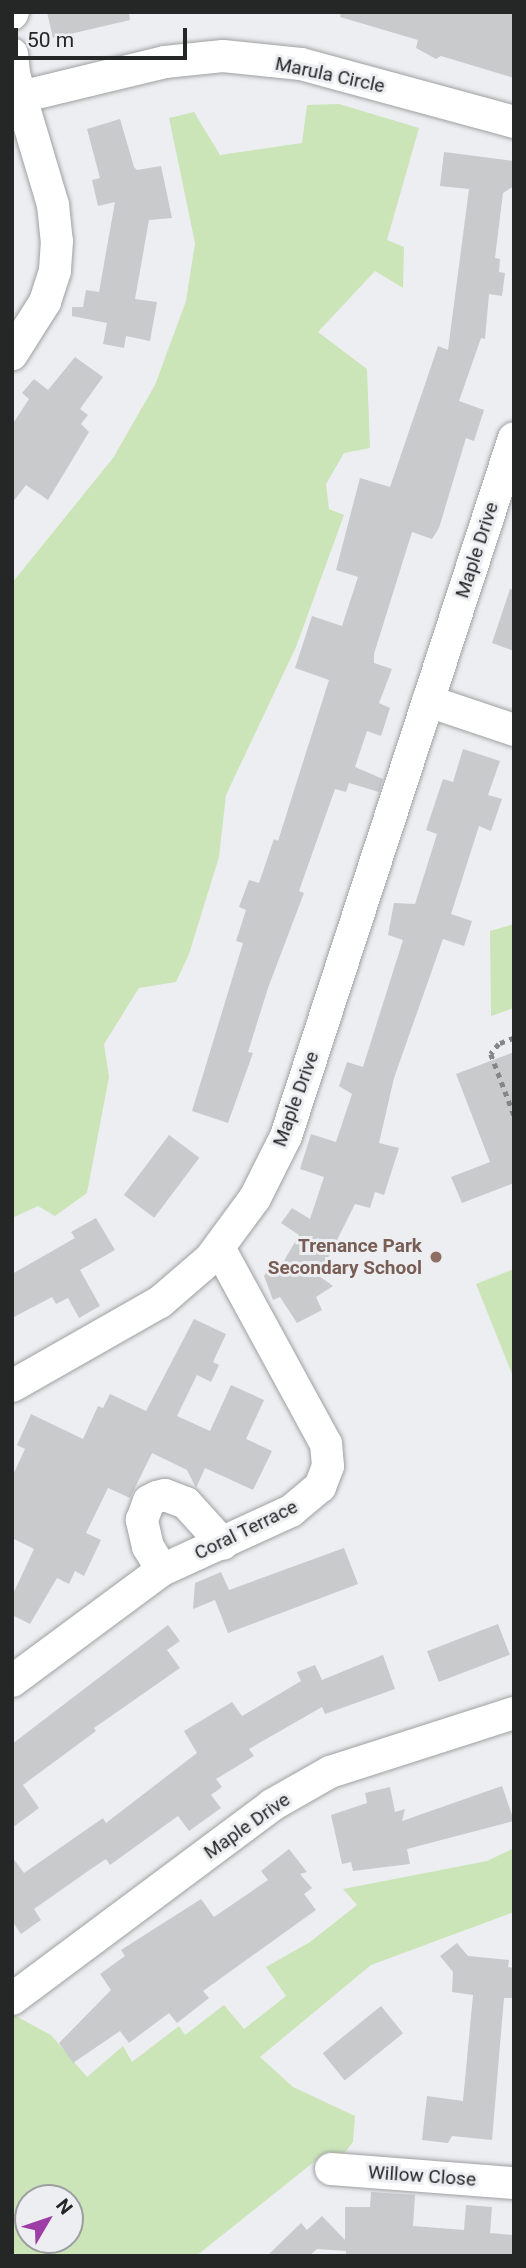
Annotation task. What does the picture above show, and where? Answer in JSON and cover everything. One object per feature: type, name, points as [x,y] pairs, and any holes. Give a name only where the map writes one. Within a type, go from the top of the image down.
[{"type":"street","points":[[12,54],[16,98],[53,205],[57,241],[55,271],[45,302],[12,354]]},
{"type":"street","name":"Marula Circle","points":[[16,98],[165,62],[223,56],[301,64],[514,122]]},
{"type":"street","name":"Maple Drive","points":[[12,1386],[160,1302],[219,1248],[255,1198],[286,1136],[514,438]]},
{"type":"street","points":[[428,701],[514,730]]},
{"type":"street","name":"Coral Terrace","points":[[14,1675],[162,1570],[291,1511],[320,1487],[328,1465],[326,1444],[219,1248]]},
{"type":"street","points":[[162,1570],[148,1547],[142,1520],[149,1501],[157,1497],[165,1494],[186,1503],[223,1544]]},
{"type":"street","name":"Maple Drive","points":[[12,1999],[272,1805],[318,1779],[514,1713]]},
{"type":"street","name":"Willow Close","points":[[331,2169],[514,2183]]},
{"type":"path","points":[[514,1038],[499,1044],[491,1054],[514,1115]]},
{"type":"green space","points":[[339,104],[419,128],[387,240],[404,247],[403,288],[375,271],[318,332],[367,369],[370,448],[344,453],[326,484],[329,509],[344,515],[296,647],[226,795],[219,857],[189,954],[176,982],[139,988],[104,1044],[109,1077],[87,1193],[55,1216],[38,1206],[12,1218],[12,583],[113,458],[155,385],[186,301],[195,243],[169,118],[194,112],[220,155],[302,143],[307,105]]},
{"type":"green space","points":[[514,924],[514,1008],[491,1016],[490,931]]},
{"type":"green space","points":[[514,1269],[514,1379],[476,1284]]},
{"type":"green space","points":[[514,1848],[514,1912],[371,1965],[260,2057],[293,2087],[355,2116],[353,2142],[342,2156],[319,2158],[196,2256],[12,2256],[12,2014],[51,2035],[87,2077],[123,2046],[132,2062],[179,2026],[185,2035],[224,2005],[244,2029],[286,1996],[266,1967],[310,1942],[357,1905],[343,1889],[487,1861]]},
{"type":"building","points":[[47,12],[129,12],[130,20],[53,38]]},
{"type":"building","points":[[341,12],[514,12],[514,78],[441,56],[436,59],[416,48],[418,40],[340,17]]},
{"type":"building","points":[[120,119],[134,167],[137,170],[161,166],[172,218],[149,220],[135,299],[157,302],[150,341],[126,336],[124,348],[103,344],[107,323],[72,316],[72,307],[83,307],[86,290],[99,292],[115,202],[98,206],[92,180],[100,178],[87,129]]},
{"type":"building","points":[[444,152],[514,161],[514,186],[503,193],[495,258],[500,259],[499,272],[505,273],[502,296],[489,294],[485,339],[481,338],[459,401],[484,410],[474,441],[466,438],[439,528],[432,539],[412,532],[374,654],[374,663],[392,669],[379,703],[390,708],[381,736],[367,731],[355,767],[383,779],[379,792],[349,783],[346,792],[335,789],[299,891],[304,893],[268,988],[248,1052],[253,1053],[228,1123],[192,1111],[243,943],[236,941],[246,910],[239,907],[249,880],[259,883],[274,839],[278,841],[329,680],[295,668],[312,616],[342,626],[358,577],[336,570],[360,478],[390,487],[438,346],[448,350],[469,189],[440,186]]},
{"type":"building","points":[[75,357],[103,377],[80,409],[88,415],[81,424],[89,432],[48,500],[26,485],[12,503],[12,425],[29,399],[22,393],[34,379],[48,390]]},
{"type":"building","points":[[510,589],[514,590],[514,651],[492,643]]},
{"type":"building","points":[[463,749],[500,761],[488,795],[502,799],[491,831],[479,826],[451,914],[472,921],[464,946],[443,939],[394,1078],[379,1143],[399,1148],[384,1195],[375,1192],[370,1208],[355,1204],[319,1276],[333,1286],[316,1297],[322,1310],[297,1323],[280,1297],[273,1300],[264,1276],[271,1265],[284,1261],[299,1235],[281,1223],[292,1208],[310,1219],[324,1177],[300,1169],[311,1134],[336,1142],[352,1094],[339,1086],[347,1062],[363,1067],[403,940],[388,935],[394,903],[415,904],[437,834],[426,830],[443,779],[453,782]]},
{"type":"building","points":[[514,1052],[514,1183],[462,1203],[451,1177],[490,1162],[456,1074]]},
{"type":"building","points":[[169,1135],[199,1158],[154,1218],[124,1195]]},
{"type":"building","points":[[96,1218],[115,1250],[80,1270],[100,1306],[79,1318],[68,1298],[56,1304],[52,1297],[12,1318],[12,1274],[75,1238],[71,1232]]},
{"type":"building","points":[[194,1319],[226,1334],[213,1362],[219,1365],[211,1382],[197,1375],[177,1416],[210,1431],[231,1385],[264,1400],[246,1439],[272,1451],[253,1490],[205,1468],[196,1488],[187,1470],[152,1453],[130,1498],[108,1488],[86,1533],[101,1540],[84,1576],[75,1571],[69,1584],[57,1578],[30,1624],[12,1615],[12,1596],[34,1549],[12,1538],[12,1477],[25,1449],[17,1445],[31,1414],[83,1439],[98,1406],[103,1408],[110,1394],[146,1411]]},
{"type":"building","points":[[344,1548],[358,1584],[228,1633],[215,1600],[193,1609],[195,1583],[221,1572],[229,1590]]},
{"type":"building","points":[[498,1624],[510,1655],[439,1682],[427,1651]]},
{"type":"building","points":[[168,1625],[180,1641],[167,1650],[180,1668],[94,1728],[96,1731],[23,1785],[39,1808],[12,1828],[12,1744]]},
{"type":"building","points":[[383,1655],[395,1689],[325,1714],[322,1707],[249,1749],[254,1756],[216,1779],[222,1787],[211,1795],[221,1808],[189,1831],[178,1816],[110,1865],[106,1859],[34,1909],[41,1920],[21,1934],[12,1921],[12,1857],[24,1873],[103,1818],[106,1823],[197,1753],[184,1731],[232,1702],[242,1716],[301,1681],[297,1672],[315,1665],[322,1680]]},
{"type":"building","points":[[502,1786],[514,1821],[407,1849],[410,1864],[353,1871],[351,1862],[342,1864],[331,1815],[367,1803],[365,1793],[390,1787],[395,1812],[405,1809],[402,1821]]},
{"type":"building","points":[[289,1849],[307,1872],[300,1874],[312,1888],[304,1894],[316,1910],[203,1991],[209,1998],[177,2023],[169,2013],[129,2043],[120,2031],[73,2063],[59,2043],[111,1990],[100,1974],[125,1956],[121,1950],[201,1899],[214,1917],[268,1880],[261,1871]]},
{"type":"building","points":[[457,1943],[468,1956],[509,1960],[508,1967],[514,1968],[514,1998],[504,1998],[492,2140],[452,2136],[448,2143],[422,2140],[427,2096],[463,2101],[473,1995],[452,1992],[453,1972],[440,1956]]},
{"type":"building","points":[[381,2006],[403,2033],[345,2080],[323,2053]]},
{"type":"building","points":[[371,2192],[415,2195],[413,2226],[464,2230],[466,2205],[492,2207],[490,2233],[514,2235],[514,2256],[346,2256],[346,2251],[317,2249],[309,2256],[267,2256],[301,2223],[307,2230],[322,2216],[345,2240],[345,2207],[370,2207]]},
{"type":"place","name":"Trenance Park Secondary School","points":[[436,1257]]}]
